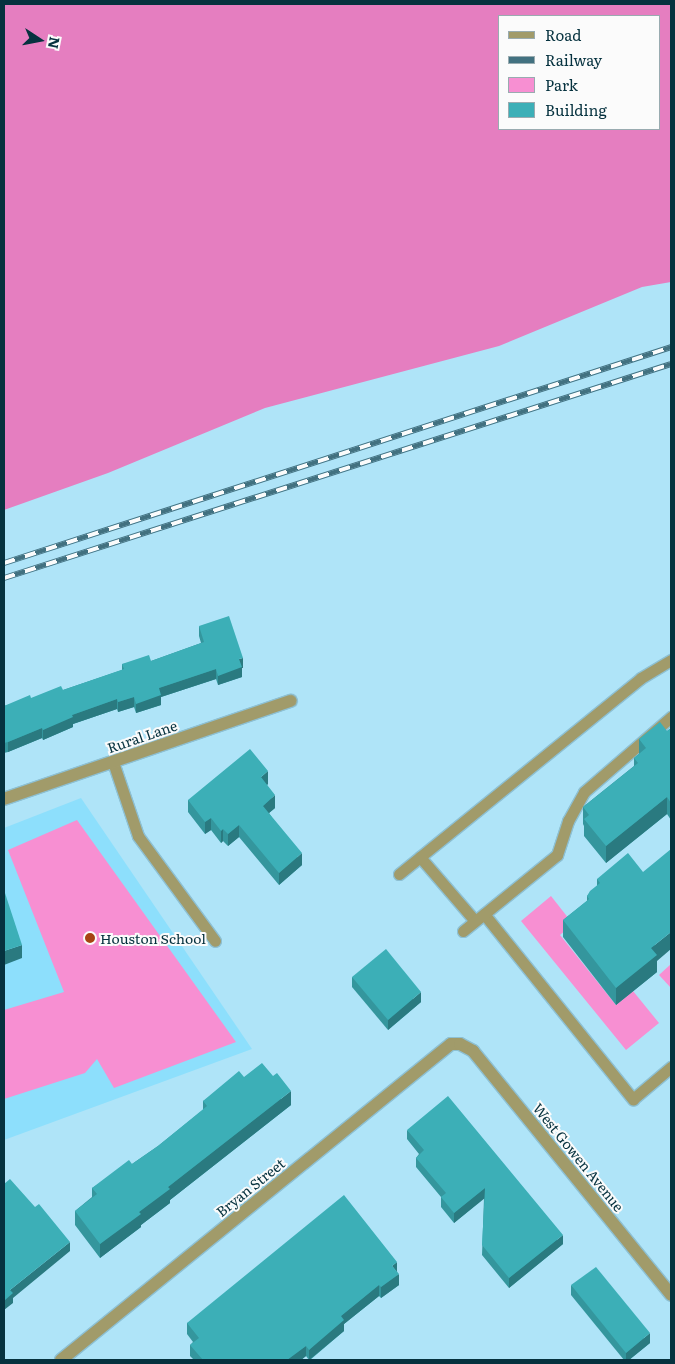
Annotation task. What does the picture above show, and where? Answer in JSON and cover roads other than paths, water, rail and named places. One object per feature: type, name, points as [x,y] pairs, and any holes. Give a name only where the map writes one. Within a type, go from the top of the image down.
[{"type":"street","name":"Rural Lane","points":[[4,799],[290,701]]},
{"type":"street","name":"Bryan Street","points":[[61,1360],[418,1069],[451,1044],[460,1044]]},
{"type":"street","name":"West Gowen Avenue","points":[[460,1044],[474,1051],[671,1294]]},
{"type":"lane","points":[[399,874],[641,678],[671,660]]},
{"type":"lane","points":[[463,931],[556,855],[568,821],[584,792],[671,718]]},
{"type":"lane","points":[[113,762],[138,836],[214,941]]},
{"type":"lane","points":[[420,857],[479,918],[634,1098],[671,1067]]},
{"type":"railway","points":[[4,563],[671,347]]},
{"type":"railway","points":[[4,578],[671,364]]},
{"type":"place","name":"Houston School","points":[[90,938]]}]
